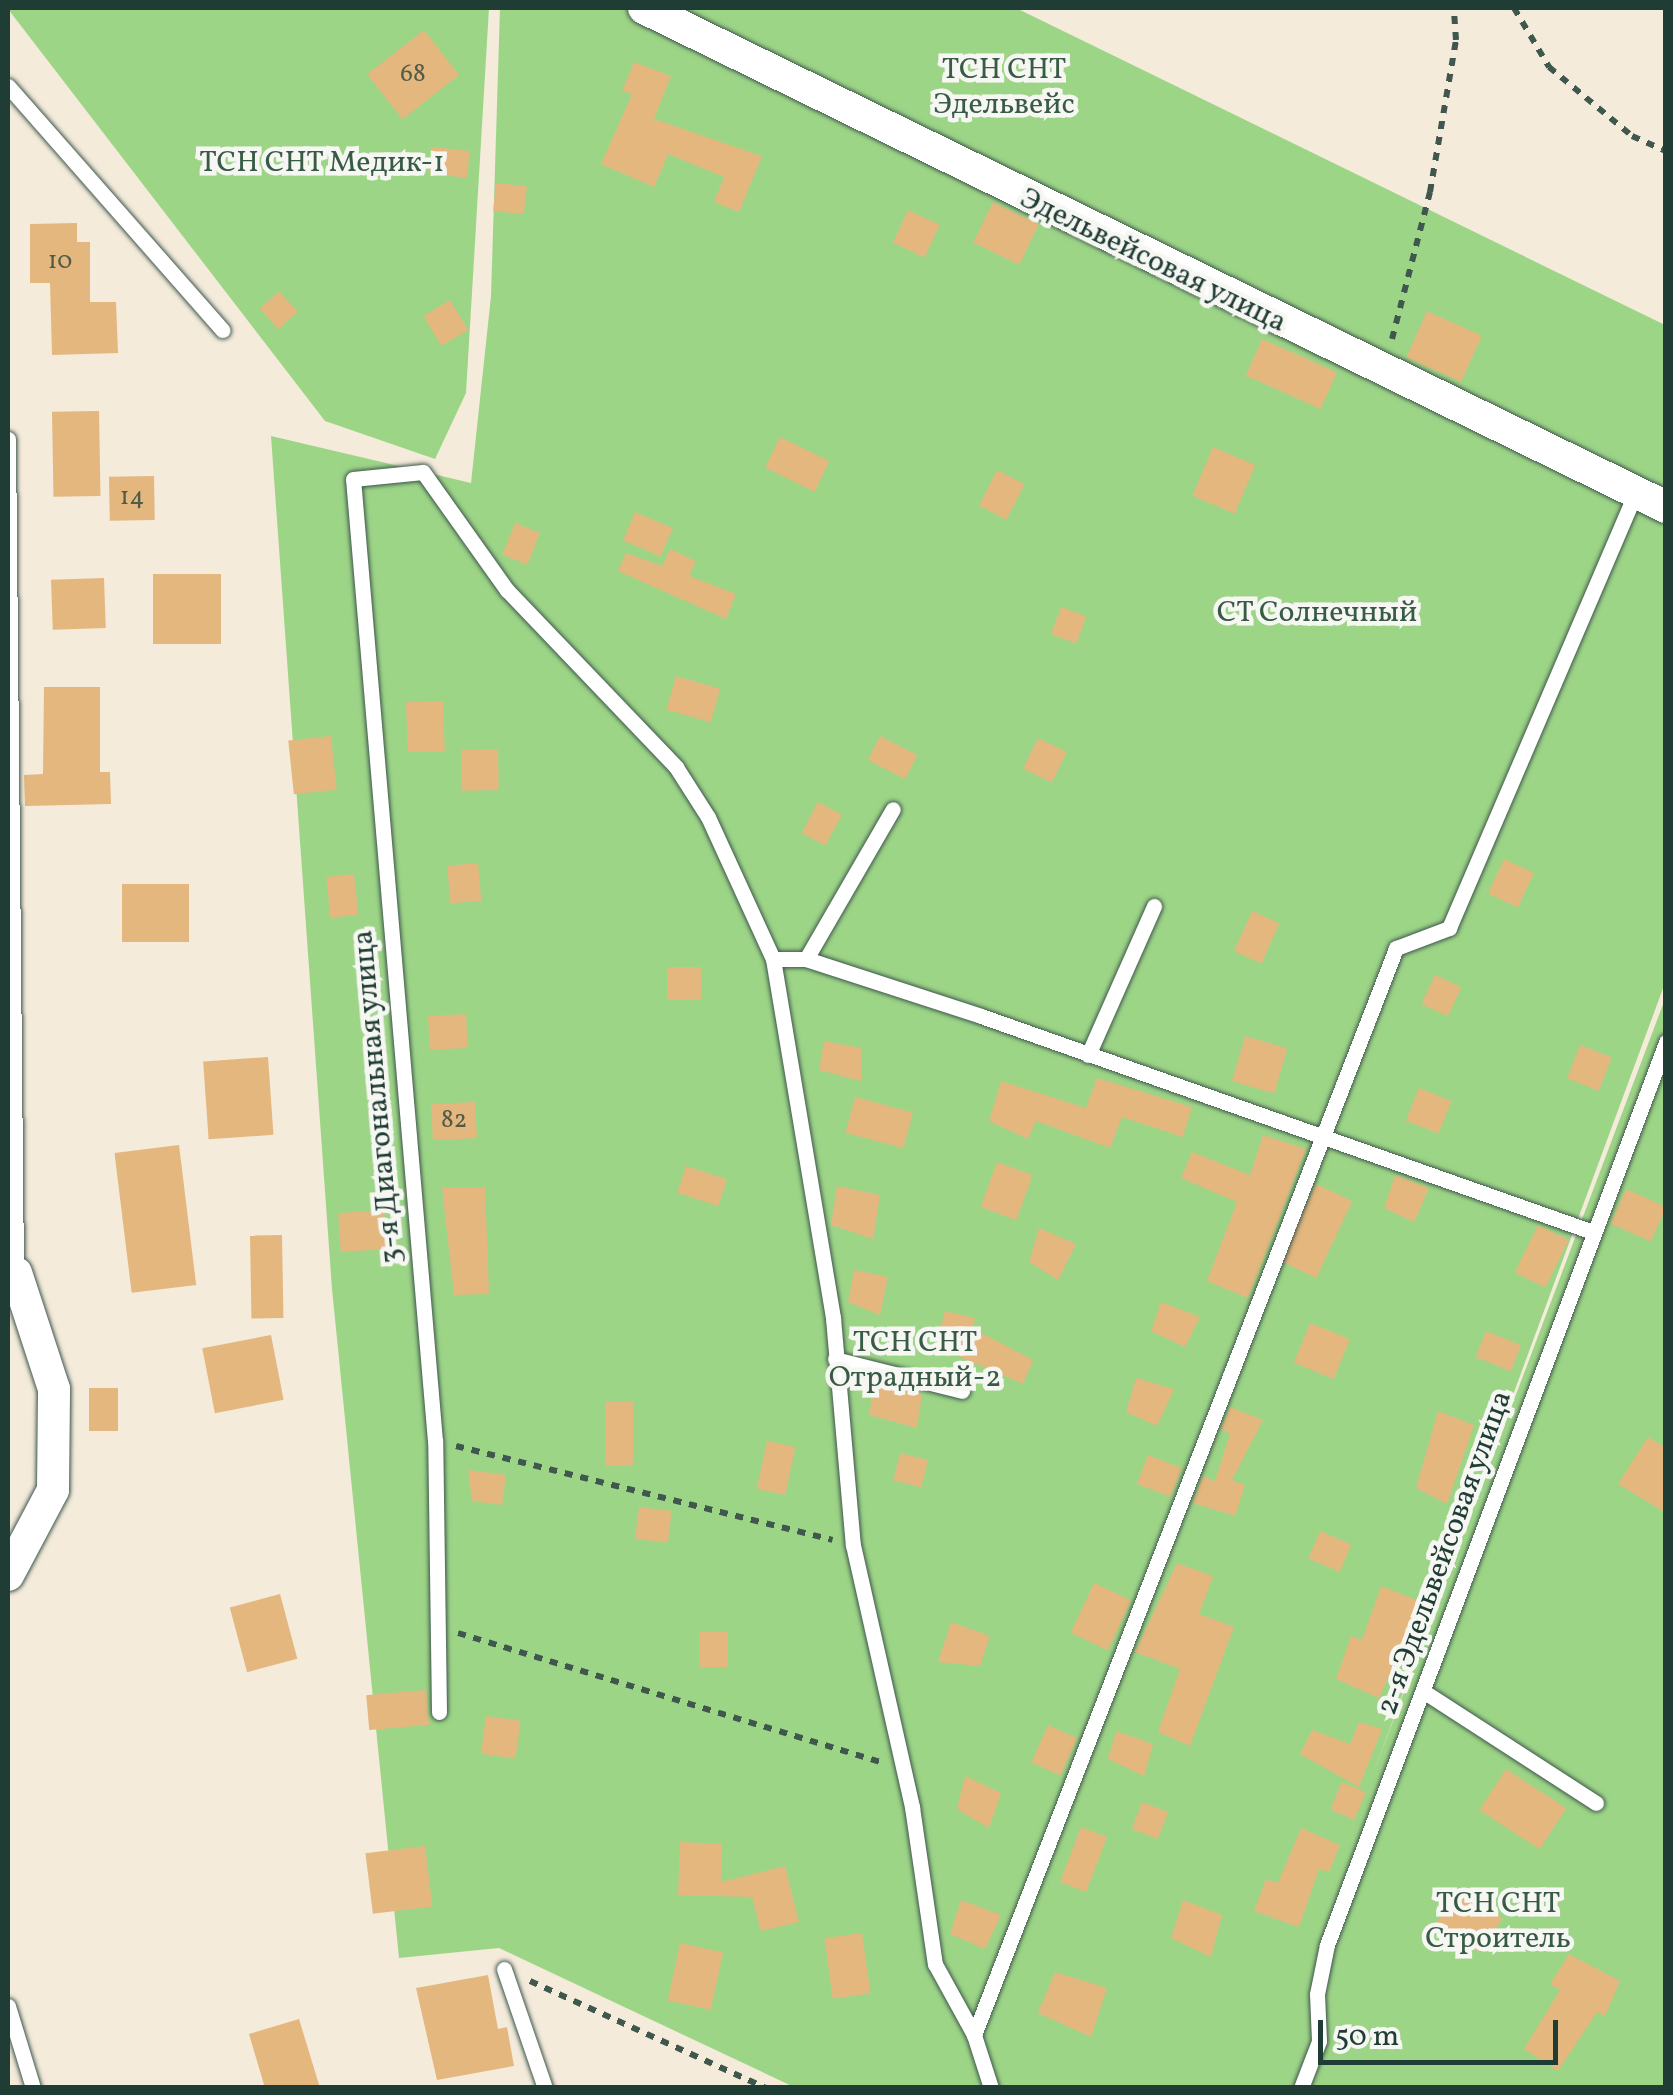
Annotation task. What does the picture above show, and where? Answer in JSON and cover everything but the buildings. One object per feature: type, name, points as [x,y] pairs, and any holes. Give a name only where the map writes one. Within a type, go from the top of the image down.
[{"type":"street","name":"Эдельвейсовая улица","points":[[644,8],[1381,373],[1650,501]]},
{"type":"street","points":[[8,1575],[54,1490],[54,1389],[12,1266]]},
{"type":"lane","points":[[8,86],[222,330]]},
{"type":"lane","points":[[8,439],[12,1266]]},
{"type":"lane","name":"3-я Диагональная улица","points":[[439,1712],[436,1441],[353,479],[423,472],[507,590],[676,767],[708,818],[773,959]]},
{"type":"lane","points":[[974,2035],[1396,948],[1448,928],[1650,501]]},
{"type":"lane","points":[[806,959],[894,809]]},
{"type":"lane","points":[[1088,1055],[1154,906]]},
{"type":"lane","points":[[991,2088],[974,2035],[934,1964],[903,1769],[853,1545],[835,1359],[773,959],[806,959],[1594,1232]]},
{"type":"lane","name":"2-я Эдельвейсовая улица","points":[[1300,2088],[1319,2041],[1316,1994],[1328,1945],[1666,1042]]},
{"type":"lane","points":[[835,1359],[962,1391]]},
{"type":"lane","points":[[1422,1691],[1596,1803]]},
{"type":"lane","points":[[504,1969],[545,2088]]},
{"type":"lane","points":[[8,2006],[32,2088]]},
{"type":"path","points":[[1381,373],[1430,192],[1456,40],[1454,8]]},
{"type":"path","points":[[1514,8],[1549,66],[1632,136],[1666,151]]},
{"type":"path","points":[[436,1441],[853,1545]]},
{"type":"path","points":[[438,1627],[903,1769]]},
{"type":"path","points":[[504,1969],[766,2088]]},
{"type":"green space","name":"ТСН СНТ Медик-1","points":[[489,8],[466,393],[435,459],[325,421],[8,9]]},
{"type":"green space","points":[[500,8],[1016,8],[1665,325],[1665,983],[1372,1777],[1665,999],[1665,2087],[794,2087],[499,1948],[399,1958],[332,1289],[271,436],[471,483],[491,296]]},
{"type":"park label","name":"ТСН СНТ Эдельвейс","points":[[1004,87]]},
{"type":"park label","name":"СТ Солнечный","points":[[1317,613]]},
{"type":"park label","name":"ТСН СНТ Отрадный-2","points":[[915,1360]]},
{"type":"park label","name":"ТСН СНТ Строитель","points":[[1498,1921]]}]
